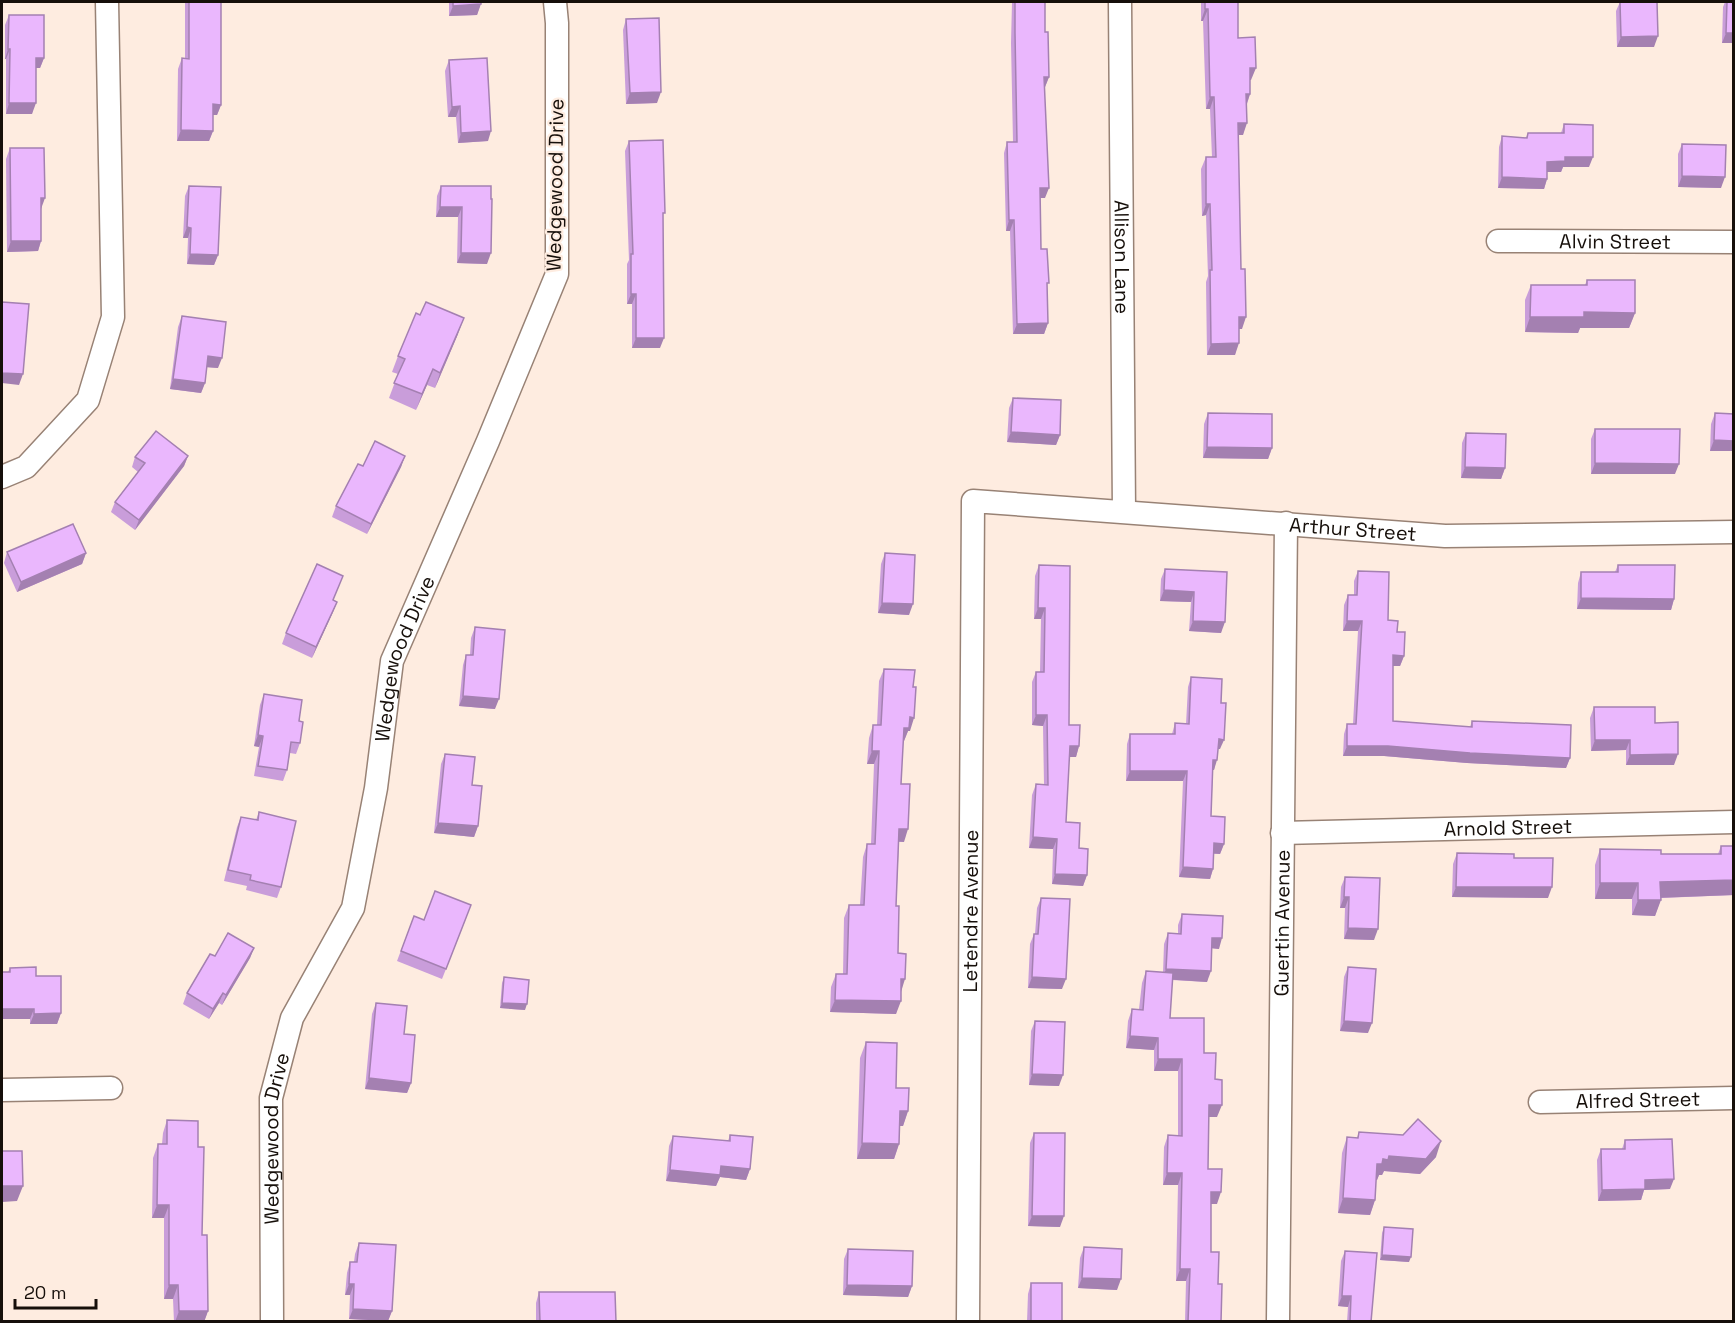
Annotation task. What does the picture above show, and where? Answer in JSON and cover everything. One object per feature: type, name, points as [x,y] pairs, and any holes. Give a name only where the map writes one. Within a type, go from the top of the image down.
[{"type":"street","points":[[2,477],[26,467],[88,400],[113,317],[107,2]]},
{"type":"street","name":"Wedgewood Drive","points":[[272,1322],[271,1098],[292,1018],[353,908],[376,788],[392,661],[488,441],[557,274],[555,2]]},
{"type":"street","name":"Allison Lane","points":[[1120,2],[1124,511]]},
{"type":"street","name":"Alvin Street","points":[[1498,241],[1734,242]]},
{"type":"street","name":"Arthur Street","points":[[973,501],[1445,536],[1734,532]]},
{"type":"street","name":"Letendre Avenue","points":[[968,1322],[973,501]]},
{"type":"street","name":"Guertin Avenue","points":[[1278,1322],[1286,523]]},
{"type":"street","name":"Arnold Street","points":[[1282,832],[1734,822]]},
{"type":"street","points":[[2,1090],[111,1088]]},
{"type":"street","name":"Alfred Street","points":[[1540,1102],[1734,1098]]},
{"type":"building","points":[[189,2],[221,2],[221,105],[213,104],[213,131],[181,130],[182,58],[189,59]]},
{"type":"building","points":[[453,2],[481,2],[481,4],[453,6]]},
{"type":"building","points":[[1015,2],[1045,2],[1049,77],[1044,77],[1049,188],[1040,188],[1041,249],[1047,249],[1048,323],[1017,324],[1014,220],[1009,220],[1007,142],[1017,142]]},
{"type":"building","points":[[1205,2],[1238,2],[1238,38],[1255,37],[1256,68],[1250,68],[1250,94],[1246,94],[1247,123],[1238,123],[1241,269],[1245,269],[1246,317],[1239,317],[1239,343],[1211,344],[1210,270],[1212,270],[1210,204],[1206,204],[1206,157],[1216,157],[1214,97],[1210,97],[1208,9],[1205,9]]},
{"type":"building","points":[[1620,2],[1657,2],[1658,36],[1621,37]]},
{"type":"building","points":[[1727,2],[1734,2],[1734,33],[1726,33]]},
{"type":"building","points":[[9,15],[44,15],[44,58],[36,58],[36,103],[9,103]]},
{"type":"building","points":[[659,18],[661,92],[630,93],[626,19]]},
{"type":"building","points":[[487,58],[491,131],[461,133],[460,106],[452,107],[449,60]]},
{"type":"building","points":[[1564,124],[1593,125],[1593,157],[1565,157],[1565,161],[1547,162],[1547,179],[1502,177],[1502,136],[1527,138],[1528,133],[1564,133]]},
{"type":"building","points":[[663,140],[664,338],[636,338],[636,294],[631,294],[631,254],[633,254],[629,141]]},
{"type":"building","points":[[1682,144],[1726,145],[1725,177],[1682,176]]},
{"type":"building","points":[[10,148],[44,148],[45,198],[41,198],[41,241],[11,241]]},
{"type":"building","points":[[189,186],[221,187],[218,255],[190,254],[191,228],[187,227]]},
{"type":"building","points":[[441,186],[491,186],[491,253],[461,253],[462,207],[440,207]]},
{"type":"building","points":[[1587,280],[1635,280],[1635,313],[1584,312],[1584,317],[1530,317],[1531,285],[1587,285]]},
{"type":"building","points":[[2,302],[29,304],[23,374],[2,373]]},
{"type":"building","points":[[426,302],[464,318],[440,373],[433,369],[422,394],[394,383],[405,359],[398,356],[416,313],[420,315]]},
{"type":"building","points":[[182,316],[226,322],[222,358],[208,356],[205,383],[173,379]]},
{"type":"building","points":[[1013,398],[1061,400],[1060,435],[1011,432]]},
{"type":"building","points":[[1208,413],[1272,414],[1272,448],[1207,447]]},
{"type":"building","points":[[1715,413],[1734,414],[1734,441],[1714,440]]},
{"type":"building","points":[[1595,429],[1680,429],[1679,464],[1595,463]]},
{"type":"building","points":[[156,431],[188,456],[139,520],[115,502],[145,463],[135,457]]},
{"type":"building","points":[[1466,433],[1506,434],[1505,468],[1465,467]]},
{"type":"building","points":[[375,441],[405,456],[371,524],[336,506],[358,464],[363,466]]},
{"type":"building","points":[[73,524],[86,553],[21,582],[7,552]]},
{"type":"building","points":[[885,553],[915,555],[913,604],[882,603]]},
{"type":"building","points":[[317,564],[343,576],[333,600],[337,602],[316,647],[286,633]]},
{"type":"building","points":[[1039,565],[1070,566],[1069,725],[1080,725],[1079,746],[1070,746],[1066,822],[1080,823],[1079,848],[1088,849],[1087,875],[1055,874],[1057,839],[1033,837],[1036,784],[1048,785],[1047,715],[1036,715],[1036,672],[1044,672],[1045,608],[1038,608]]},
{"type":"building","points":[[1618,565],[1675,565],[1674,599],[1581,598],[1581,572],[1618,572]]},
{"type":"building","points":[[1165,569],[1227,572],[1225,622],[1193,621],[1194,592],[1164,590]]},
{"type":"building","points":[[1358,571],[1389,572],[1388,620],[1398,621],[1397,632],[1405,632],[1404,656],[1393,655],[1393,721],[1472,727],[1472,721],[1571,725],[1570,758],[1388,746],[1347,746],[1347,724],[1356,724],[1362,621],[1347,621],[1348,595],[1357,595]]},
{"type":"building","points":[[475,627],[505,630],[499,699],[463,696],[466,655],[473,655]]},
{"type":"building","points":[[884,669],[915,670],[914,718],[910,717],[909,728],[904,728],[901,784],[910,784],[908,829],[899,829],[896,906],[899,906],[898,953],[906,954],[905,979],[901,979],[901,1001],[835,1000],[836,974],[847,974],[849,905],[864,905],[867,844],[875,844],[879,751],[872,751],[873,725],[881,725]]},
{"type":"building","points":[[1191,677],[1222,679],[1221,703],[1226,703],[1224,740],[1219,739],[1217,760],[1213,760],[1211,816],[1225,817],[1224,844],[1214,843],[1213,869],[1183,867],[1187,771],[1130,771],[1130,734],[1175,734],[1175,723],[1189,724]]},
{"type":"building","points":[[264,694],[302,700],[299,721],[303,722],[300,743],[291,742],[287,770],[258,766],[263,736],[258,735]]},
{"type":"building","points":[[1594,707],[1655,707],[1655,723],[1678,722],[1678,754],[1630,755],[1630,740],[1595,740]]},
{"type":"building","points":[[445,754],[475,757],[472,785],[482,786],[478,826],[438,823]]},
{"type":"building","points":[[259,812],[296,821],[281,887],[250,880],[251,875],[228,870],[241,817],[258,820]]},
{"type":"building","points":[[1721,846],[1734,846],[1734,880],[1660,882],[1661,900],[1638,900],[1638,883],[1600,883],[1600,849],[1661,850],[1661,854],[1721,854]]},
{"type":"building","points":[[1457,853],[1514,854],[1514,858],[1553,858],[1552,887],[1456,887]]},
{"type":"building","points":[[1345,877],[1380,878],[1378,929],[1348,928],[1349,897],[1344,897]]},
{"type":"building","points":[[435,891],[471,905],[446,969],[401,951],[414,916],[424,920]]},
{"type":"building","points":[[1041,898],[1070,899],[1066,979],[1032,977],[1034,934],[1038,934]]},
{"type":"building","points":[[1182,914],[1223,916],[1222,938],[1212,938],[1211,971],[1166,969],[1168,933],[1181,934]]},
{"type":"building","points":[[228,933],[254,948],[226,995],[223,993],[213,1009],[187,993],[210,954],[215,956]]},
{"type":"building","points":[[36,967],[36,976],[61,976],[61,1013],[34,1014],[34,1009],[2,1009],[2,972],[10,972],[10,968]]},
{"type":"building","points":[[1348,967],[1376,969],[1372,1023],[1344,1021]]},
{"type":"building","points":[[1146,971],[1173,973],[1170,1018],[1204,1018],[1204,1053],[1216,1053],[1215,1079],[1222,1080],[1222,1105],[1209,1105],[1208,1169],[1222,1169],[1221,1192],[1211,1192],[1211,1252],[1219,1252],[1218,1284],[1222,1284],[1221,1322],[1188,1322],[1190,1269],[1180,1269],[1182,1173],[1167,1173],[1168,1135],[1182,1136],[1182,1059],[1158,1059],[1158,1038],[1130,1036],[1132,1009],[1143,1010]]},
{"type":"building","points":[[504,977],[529,980],[527,1004],[502,1003]]},
{"type":"building","points":[[376,1003],[407,1006],[404,1034],[415,1035],[411,1083],[369,1078]]},
{"type":"building","points":[[1035,1021],[1065,1022],[1063,1075],[1032,1074]]},
{"type":"building","points":[[866,1042],[897,1043],[896,1088],[909,1088],[908,1111],[900,1111],[899,1144],[862,1143]]},
{"type":"building","points":[[1418,1119],[1441,1141],[1426,1159],[1389,1156],[1388,1160],[1383,1159],[1382,1164],[1377,1164],[1375,1200],[1343,1198],[1347,1137],[1358,1138],[1359,1132],[1403,1135]]},
{"type":"building","points":[[167,1120],[198,1121],[198,1147],[204,1147],[202,1235],[207,1235],[208,1311],[179,1311],[178,1285],[169,1285],[169,1205],[157,1205],[158,1144],[167,1144]]},
{"type":"building","points":[[1034,1133],[1065,1133],[1064,1216],[1032,1216]]},
{"type":"building","points":[[730,1135],[753,1137],[750,1169],[721,1166],[720,1175],[670,1170],[673,1136],[730,1141]]},
{"type":"building","points":[[1672,1139],[1674,1179],[1645,1180],[1645,1189],[1602,1190],[1601,1149],[1625,1149],[1625,1140]]},
{"type":"building","points":[[2,1151],[22,1151],[23,1186],[2,1186]]},
{"type":"building","points":[[1384,1227],[1413,1229],[1411,1257],[1382,1255]]},
{"type":"building","points":[[359,1243],[396,1245],[392,1311],[353,1309],[354,1284],[349,1284],[350,1262],[357,1262]]},
{"type":"building","points":[[1084,1247],[1122,1249],[1121,1279],[1082,1278]]},
{"type":"building","points":[[848,1249],[913,1251],[912,1286],[847,1285]]},
{"type":"building","points":[[1345,1251],[1377,1253],[1371,1322],[1350,1322],[1351,1296],[1342,1296]]},
{"type":"building","points":[[1031,1283],[1062,1283],[1062,1322],[1031,1322]]},
{"type":"building","points":[[539,1292],[615,1292],[616,1322],[540,1322]]}]
